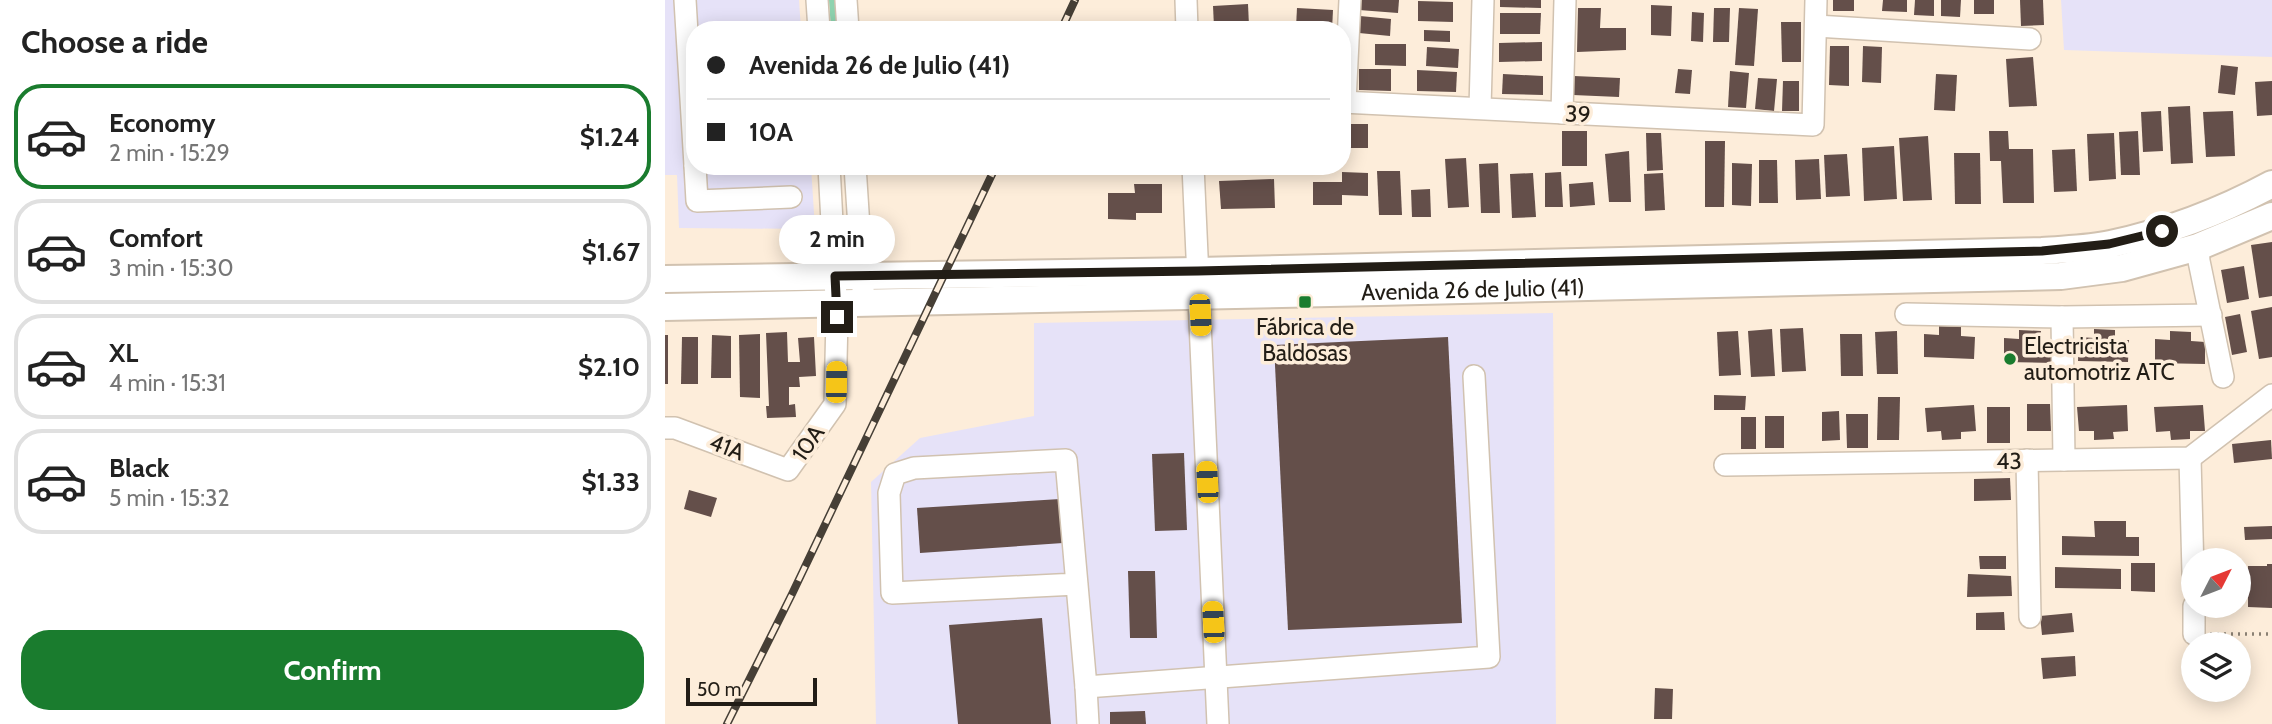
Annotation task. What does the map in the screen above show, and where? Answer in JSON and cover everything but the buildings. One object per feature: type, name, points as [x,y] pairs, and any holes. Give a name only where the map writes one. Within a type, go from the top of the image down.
[{"type":"main road","name":"Avenida 26 de Julio (41)","points":[[665,307],[863,304],[1198,284],[2042,251],[2109,244],[2162,231],[2243,200],[2272,184]]},
{"type":"main road","name":"Avenida 26 de Julio (41)","points":[[665,279],[848,276],[1198,284],[1303,292],[2061,276],[2122,268],[2198,247],[2272,216]]},
{"type":"street","points":[[685,0],[686,21]]},
{"type":"street","points":[[817,0],[819,21]]},
{"type":"street","points":[[846,0],[847,21]]},
{"type":"street","points":[[1186,0],[1187,21]]},
{"type":"street","points":[[1349,21],[1350,0]]},
{"type":"street","points":[[1480,108],[1483,0]]},
{"type":"street","points":[[1562,113],[1565,0]]},
{"type":"street","points":[[1816,0],[1815,26],[2030,39]]},
{"type":"street","name":"39","points":[[1351,102],[1813,125],[1815,26]]},
{"type":"street","points":[[696,175],[697,201],[791,197]]},
{"type":"street","name":"10A","points":[[831,175],[848,276],[863,304]]},
{"type":"street","name":"10A","points":[[788,470],[835,404],[837,304],[848,276],[854,175]]},
{"type":"street","points":[[1193,175],[1217,724]]},
{"type":"street","points":[[2198,247],[2223,377]]},
{"type":"street","points":[[1906,314],[2062,317],[2211,315]]},
{"type":"street","points":[[2062,317],[2064,460]]},
{"type":"street","points":[[1086,687],[1489,657],[1474,376]]},
{"type":"street","points":[[2192,548],[2190,458],[2272,395]]},
{"type":"street","name":"41A","points":[[665,428],[675,428],[788,470]]},
{"type":"street","name":"43","points":[[1725,464],[2190,458]]},
{"type":"street","points":[[1077,584],[892,593],[889,493],[895,474],[914,468],[1066,460],[1077,584],[1086,687],[1088,724]]},
{"type":"street","points":[[2027,460],[2030,617]]},
{"type":"path","points":[[2251,634],[2272,634]]},
{"type":"shaded area","points":[[665,0],[799,0],[800,21],[686,21],[686,175],[812,175],[815,229],[679,228],[677,175],[665,175]]},
{"type":"shaded area","points":[[2061,0],[2272,0],[2272,57],[2064,50]]},
{"type":"shaded area","points":[[1553,313],[1556,724],[876,724],[871,482],[920,438],[1034,416],[1034,323]]},
{"type":"green space","points":[[829,0],[837,0],[838,21],[830,21]]},
{"type":"railway","points":[[1065,21],[1075,0]]},
{"type":"railway","points":[[727,724],[992,175]]},
{"type":"place","name":"Fábrica de Baldosas","points":[[1305,302]]},
{"type":"place","name":"Electricista automotriz ATC","points":[[2010,359]]},
{"type":"route","points":[[837,317],[835,276],[1198,271],[2042,251],[2109,244],[2162,231]]}]
